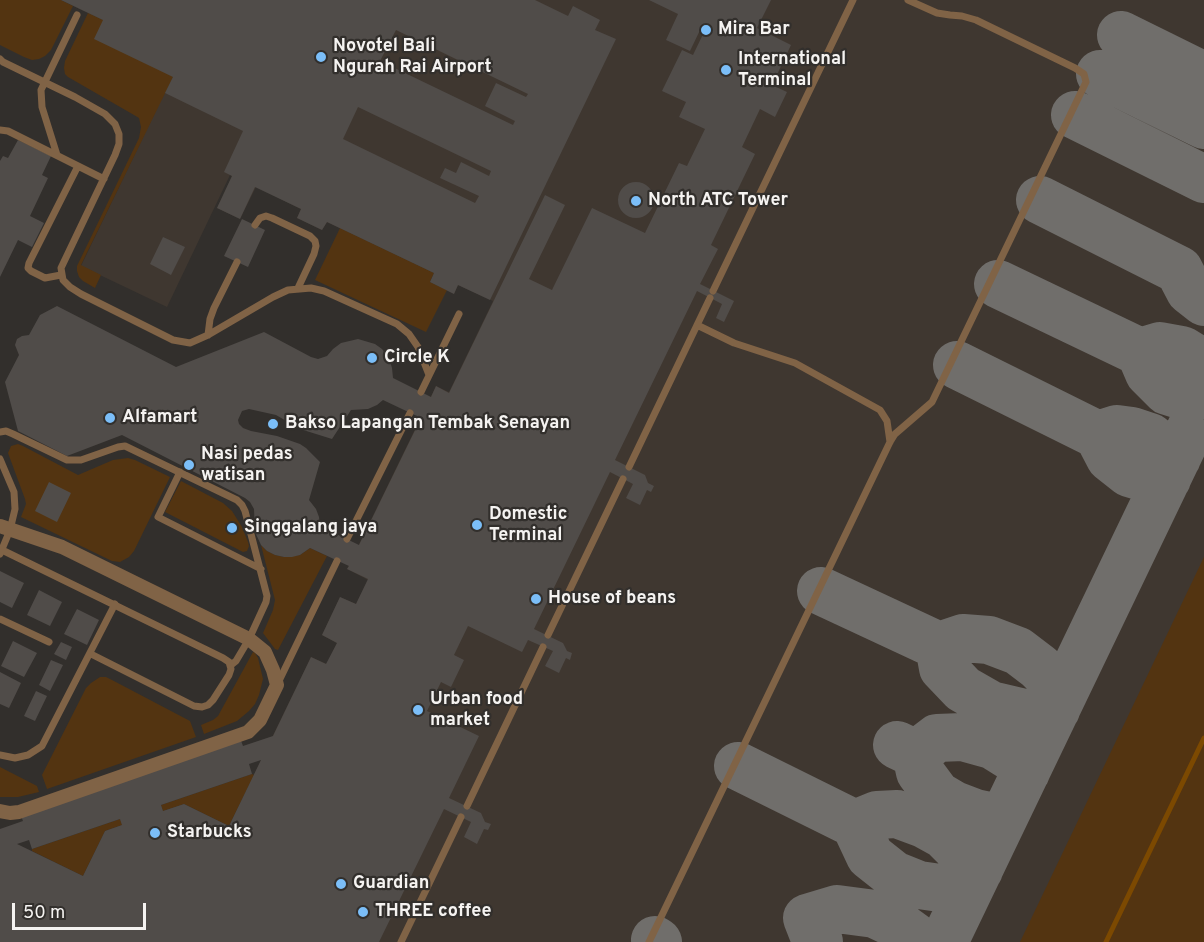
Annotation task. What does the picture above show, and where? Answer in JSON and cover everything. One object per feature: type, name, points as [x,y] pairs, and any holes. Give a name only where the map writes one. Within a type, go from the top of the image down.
[{"type":"street","points":[[0,811],[19,812],[248,732],[260,720],[277,686],[265,652],[249,639],[62,547],[5,528]]},
{"type":"lane","points":[[629,467],[853,0]]},
{"type":"lane","points":[[650,942],[890,442],[897,432],[932,402],[1086,82],[1084,74],[1075,68],[976,20],[937,13],[908,0]]},
{"type":"lane","points":[[57,155],[42,107],[41,90],[77,15]]},
{"type":"lane","points":[[1,61],[105,114],[115,124],[119,134],[119,144],[104,179],[61,268],[63,280],[70,287],[173,340],[190,343],[288,290],[311,288],[324,291],[397,324],[409,334],[418,347],[429,375]]},
{"type":"lane","points":[[0,130],[8,131],[104,179]]},
{"type":"lane","points":[[61,275],[45,278],[28,268],[78,166]]},
{"type":"lane","points":[[255,225],[260,218],[266,216],[310,236],[315,241],[314,254],[298,288]]},
{"type":"lane","points":[[208,335],[214,308],[237,262]]},
{"type":"lane","points":[[421,392],[459,314]]},
{"type":"lane","points":[[697,325],[734,342],[795,363],[880,410],[888,421],[890,442]]},
{"type":"lane","points":[[347,539],[410,413]]},
{"type":"lane","points":[[0,432],[6,431],[68,460],[81,460],[125,446],[237,500],[245,511],[261,569],[267,596],[266,603],[249,639],[236,661],[231,665],[230,675],[208,705],[194,706],[91,654]]},
{"type":"lane","points":[[0,459],[14,492],[15,509],[5,528],[1,552],[115,604],[223,658],[231,665]]},
{"type":"lane","points":[[180,472],[158,517],[261,569]]},
{"type":"lane","points":[[548,635],[623,479]]},
{"type":"lane","points":[[277,686],[337,561]]},
{"type":"lane","points":[[0,755],[15,758],[28,755],[42,746],[115,604]]},
{"type":"lane","points":[[0,619],[49,642]]},
{"type":"lane","points":[[467,806],[543,647]]},
{"type":"lane","points":[[401,942],[461,817]]},
{"type":"shaded area","points":[[0,0],[61,0],[73,6],[51,50],[45,56],[32,60],[0,45]]},
{"type":"shaded area","points":[[61,0],[1204,0],[1204,942],[0,942],[0,836],[83,876],[105,831],[121,825],[111,792],[152,778],[163,811],[184,804],[229,826],[311,657],[327,664],[337,643],[322,635],[340,597],[356,604],[368,580],[347,569],[436,386],[449,392],[493,301],[458,285],[454,294],[430,282],[434,274],[327,222],[322,230],[297,218],[301,209],[256,187],[240,219],[217,208],[232,176],[230,175],[167,307],[81,266],[156,110],[88,13]]},
{"type":"shaded area","points":[[88,13],[103,20],[173,77],[81,265],[101,275],[95,288],[79,277],[77,266],[139,138],[141,127],[139,118],[65,74],[65,61]]},
{"type":"shaded area","points":[[340,228],[434,273],[430,282],[447,290],[426,332],[315,280]]},
{"type":"shaded area","points":[[18,444],[78,475],[113,460],[128,458],[170,477],[129,557],[120,562],[112,561],[21,517],[26,504],[25,499],[8,453],[11,446]]},
{"type":"shaded area","points":[[181,481],[223,503],[232,511],[248,542],[247,551],[243,552],[165,512]]},
{"type":"shaded area","points":[[261,545],[267,551],[284,557],[300,555],[310,548],[327,556],[278,650],[263,633],[275,600]]},
{"type":"shaded area","points":[[1204,557],[1204,942],[1020,942]]},
{"type":"shaded area","points":[[253,652],[258,658],[263,679],[255,704],[237,721],[204,734],[201,725],[218,716]]},
{"type":"shaded area","points":[[100,677],[106,677],[190,721],[196,737],[47,789],[42,775],[86,688]]},
{"type":"shaded area","points":[[0,767],[37,786],[39,792],[18,797],[0,797]]},
{"type":"shaded area","points":[[254,775],[229,826],[184,804],[163,811],[161,805]]},
{"type":"shaded area","points":[[120,819],[122,825],[105,831],[83,876],[32,851],[32,849]]},
{"type":"building","points":[[61,0],[535,0],[568,16],[573,6],[600,20],[595,30],[616,39],[490,300],[458,285],[454,294],[430,282],[434,273],[327,222],[322,230],[297,218],[301,209],[255,187],[240,219],[217,208],[232,176],[224,172],[243,131],[165,93],[173,77],[94,39],[103,20]],"holes":[[[396,30],[528,94],[526,97],[496,83],[485,106],[515,121],[513,125],[380,61]],[[358,107],[491,171],[489,176],[461,162],[456,173],[445,168],[440,178],[479,196],[475,203],[343,139]]]},
{"type":"building","name":"Domestic Terminal","points":[[649,0],[771,0],[757,28],[791,45],[772,85],[787,92],[775,117],[760,109],[742,147],[755,154],[711,245],[718,249],[700,284],[734,301],[724,322],[716,318],[722,304],[697,291],[615,460],[645,475],[648,483],[654,486],[651,492],[647,490],[640,505],[626,498],[633,484],[610,472],[534,629],[563,643],[567,651],[572,653],[570,660],[566,658],[559,673],[545,666],[553,651],[528,640],[522,652],[468,626],[454,655],[464,660],[451,687],[441,682],[427,711],[479,736],[449,798],[481,813],[485,822],[491,824],[488,830],[484,829],[477,844],[464,837],[471,822],[444,809],[379,942],[0,942],[0,829],[23,821],[20,814],[240,738],[243,746],[273,736],[311,657],[326,664],[337,643],[322,635],[340,597],[356,604],[368,579],[347,569],[349,566],[310,548],[292,557],[275,555],[267,551],[261,545],[255,532],[254,509],[245,498],[122,435],[67,456],[18,431],[5,382],[19,355],[15,345],[17,339],[29,335],[40,315],[57,306],[176,367],[264,332],[318,359],[327,356],[341,343],[358,339],[375,344],[382,349],[389,358],[393,378],[431,397],[436,386],[449,393],[545,195],[565,205],[529,279],[552,290],[592,208],[645,233],[679,163],[687,166],[705,129],[679,117],[686,102],[662,91],[682,50],[693,55],[706,28],[702,26],[690,51],[666,40],[678,14]],"holes":[[[383,400],[421,418],[359,545],[320,526],[316,509],[309,500],[320,462],[300,444],[243,428],[238,420],[242,411],[249,409],[276,415],[300,429],[332,439],[351,410],[368,409]],[[261,760],[229,826],[184,804],[163,811],[161,805],[252,774],[249,764]],[[120,819],[122,825],[105,831],[83,876],[17,844],[29,840],[32,849]]]},
{"type":"building","points":[[18,140],[51,156],[42,175],[48,178],[30,216],[44,223],[32,247],[18,240],[0,277],[0,161],[3,156],[8,158]]},
{"type":"building","name":"North ATC Tower","points":[[636,182],[649,187],[654,200],[649,213],[636,218],[623,213],[618,200],[623,187]]},
{"type":"building","points":[[242,219],[265,230],[248,267],[224,256]]},
{"type":"building","points":[[163,237],[185,247],[171,275],[150,264]]},
{"type":"building","points":[[49,482],[71,493],[57,522],[35,511]]},
{"type":"building","points":[[0,571],[24,583],[12,608],[0,602]]},
{"type":"building","points":[[39,590],[62,602],[50,626],[27,615]]},
{"type":"building","points":[[77,609],[99,620],[87,645],[64,634]]},
{"type":"building","points":[[13,641],[37,653],[24,677],[1,666]]},
{"type":"building","points":[[61,642],[72,647],[66,660],[54,654]]},
{"type":"building","points":[[51,660],[63,665],[50,691],[39,685]]},
{"type":"building","points":[[0,672],[21,683],[9,708],[0,704]]},
{"type":"building","points":[[36,691],[47,696],[35,721],[24,716]]},
{"type":"waterway","points":[[1106,942],[1204,738]]},
{"type":"taxiway","points":[[1121,35],[1204,76]]},
{"type":"taxiway","points":[[1100,74],[1204,125]]},
{"type":"taxiway","points":[[1075,115],[1204,179]]},
{"type":"taxiway","points":[[1040,200],[1179,270],[1190,291],[1204,302]]},
{"type":"taxiway","points":[[998,284],[1140,352],[1149,373],[1167,391],[1189,398],[1204,395]]},
{"type":"taxiway","points":[[1140,352],[1160,346],[1182,350],[1204,367]]},
{"type":"taxiway","points":[[957,365],[1098,435],[1110,458],[1129,473],[1149,479],[1167,479]]},
{"type":"taxiway","points":[[944,942],[1204,401]]},
{"type":"taxiway","points":[[1098,435],[1117,429],[1132,431],[1150,437],[1177,458]]},
{"type":"taxiway","points":[[821,591],[939,646],[943,668],[963,689],[991,705],[1025,713],[1056,710]]},
{"type":"taxiway","points":[[939,646],[963,638],[989,640],[1018,651],[1039,667],[1064,692]]},
{"type":"taxiway","points":[[916,754],[937,738],[963,737],[992,745],[1016,760],[1026,772]]},
{"type":"taxiway","points":[[897,745],[916,754],[920,772],[937,795],[975,813],[1003,819]]},
{"type":"taxiway","points":[[738,766],[855,824],[870,856],[894,875],[919,885],[968,892]]},
{"type":"taxiway","points":[[855,824],[877,815],[897,814],[924,824],[944,835],[979,870]]},
{"type":"taxiway","points":[[819,942],[807,918],[837,909],[875,914],[900,926],[922,942]]},
{"type":"place","name":"Mira Bar","points":[[706,30]]},
{"type":"place","name":"Novotel Bali Ngurah Rai Airport","points":[[321,57]]},
{"type":"place","name":"International Terminal","points":[[726,70]]},
{"type":"place","name":"North ATC Tower","points":[[636,201]]},
{"type":"place","name":"Circle K","points":[[372,358]]},
{"type":"place","name":"Alfamart","points":[[110,418]]},
{"type":"place","name":"Bakso Lapangan Tembak Senayan","points":[[273,424]]},
{"type":"place","name":"Nasi pedas watisan","points":[[189,465]]},
{"type":"place","name":"Domestic Terminal","points":[[477,525]]},
{"type":"place","name":"Singgalang jaya","points":[[232,528]]},
{"type":"place","name":"House of beans","points":[[536,599]]},
{"type":"place","name":"Urban food market","points":[[418,710]]},
{"type":"place","name":"Starbucks","points":[[155,833]]},
{"type":"place","name":"Guardian","points":[[341,884]]},
{"type":"place","name":"THREE coffee","points":[[363,912]]}]
